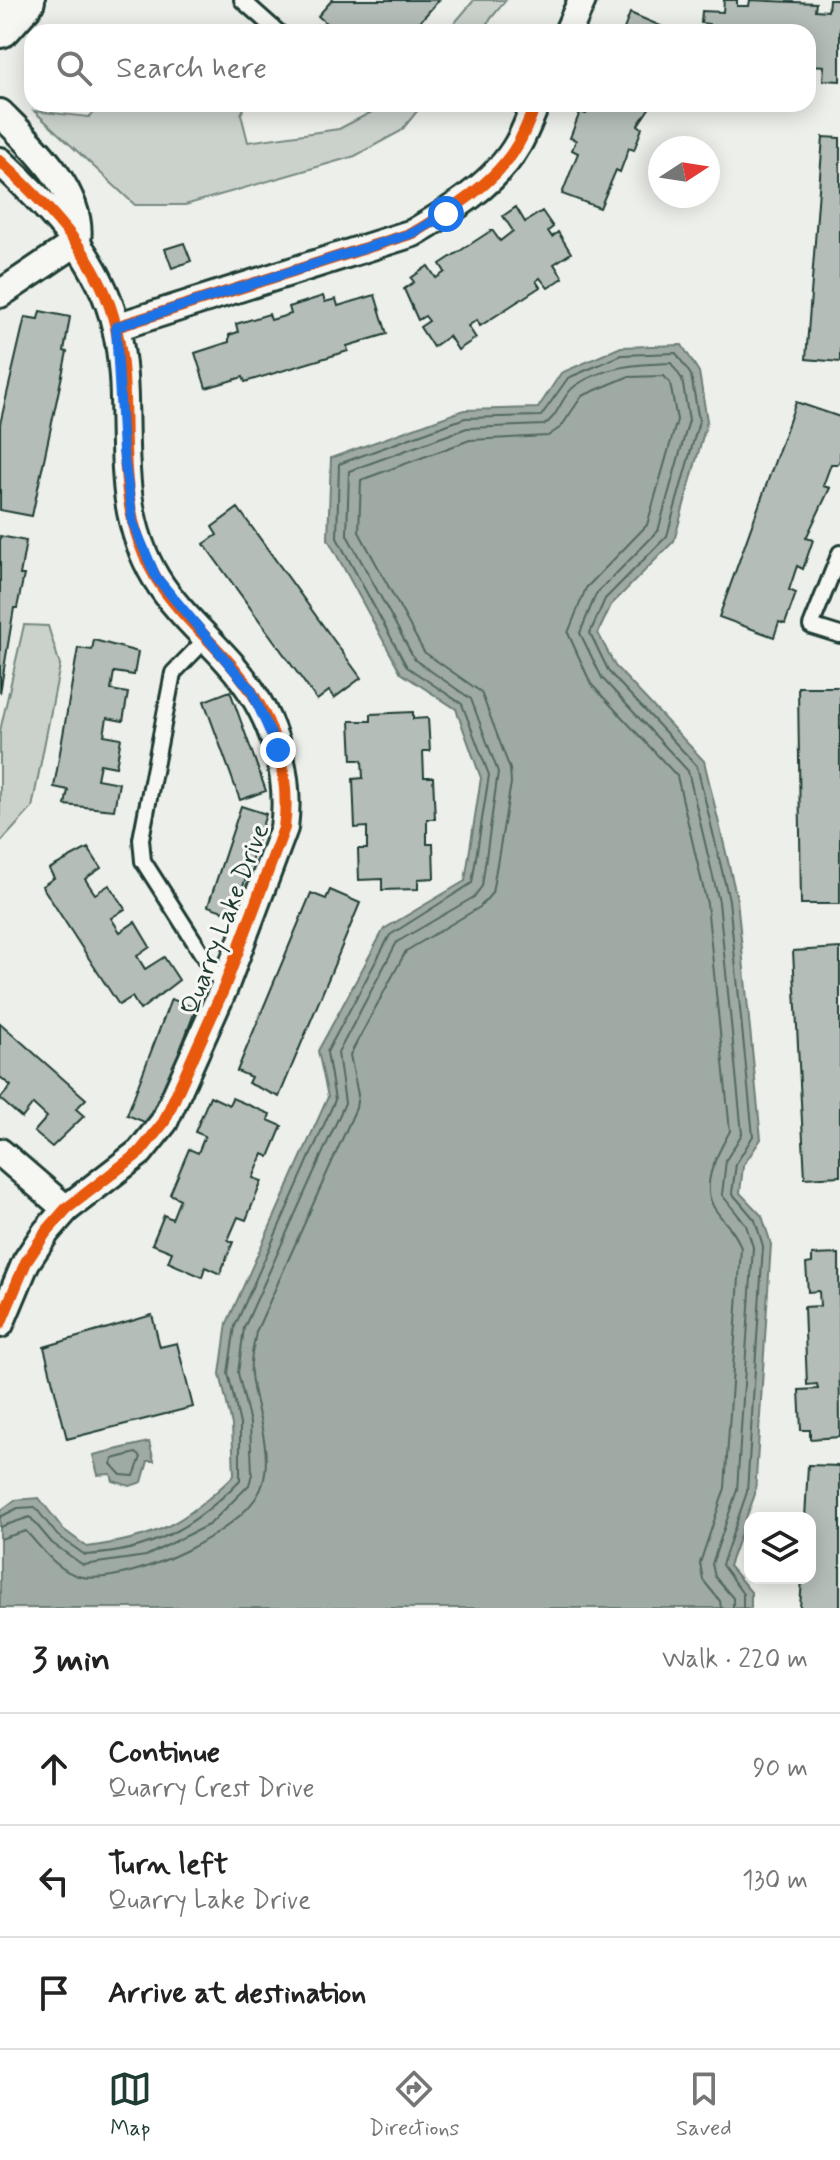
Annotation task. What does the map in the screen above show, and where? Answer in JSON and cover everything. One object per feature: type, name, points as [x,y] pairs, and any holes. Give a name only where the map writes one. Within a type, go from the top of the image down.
[{"type":"main road","points":[[0,26],[23,0]]},
{"type":"street","points":[[572,24],[582,0]]},
{"type":"street","points":[[116,327],[413,233],[446,214],[496,171],[517,146],[532,112]]},
{"type":"street","name":"Quarry Lake Drive","points":[[0,113],[51,170],[76,216],[77,242]]},
{"type":"street","name":"Quarry Lake Drive","points":[[0,161],[29,188],[77,242],[101,283],[116,327],[123,451],[133,523],[156,577],[231,663],[261,707],[278,750],[287,803],[284,828],[224,988],[153,1139],[66,1209],[26,1262],[0,1324]]},
{"type":"street","points":[[0,294],[77,242]]},
{"type":"street","points":[[0,1152],[66,1209]]},
{"type":"lane","points":[[242,0],[269,24]]},
{"type":"lane","points":[[29,188],[51,170]]},
{"type":"lane","points":[[840,553],[811,626],[840,635]]},
{"type":"lane","points":[[207,638],[173,673],[141,839],[143,861],[224,988]]},
{"type":"shaded area","points":[[474,0],[506,0],[486,24],[454,24]]},
{"type":"shaded area","points":[[35,112],[89,117],[94,112],[242,112],[248,142],[339,129],[372,112],[416,112],[401,131],[355,156],[185,205],[135,205]]},
{"type":"shaded area","points":[[24,625],[48,626],[60,665],[32,808],[0,843],[0,731]]},
{"type":"water","points":[[682,345],[699,372],[707,421],[674,541],[611,605],[598,633],[615,666],[704,761],[737,899],[761,1139],[743,1166],[740,1193],[762,1216],[771,1244],[755,1494],[748,1512],[744,1512],[744,1524],[729,1566],[751,1592],[751,1608],[0,1608],[0,1511],[15,1500],[39,1498],[63,1529],[87,1547],[132,1539],[168,1526],[200,1506],[234,1475],[232,1425],[220,1374],[227,1323],[328,1097],[318,1051],[384,929],[465,881],[481,778],[456,709],[401,673],[328,539],[331,458],[464,410],[538,408],[561,373],[621,347]]},
{"type":"water","points":[[149,1442],[154,1461],[148,1461],[142,1482],[130,1486],[113,1481],[111,1474],[98,1475],[93,1455]]},
{"type":"building","points":[[332,0],[439,0],[418,24],[327,24],[318,16]]},
{"type":"building","points":[[724,0],[737,0],[737,6],[749,6],[750,0],[816,3],[815,10],[828,11],[829,0],[840,0],[840,81],[823,80],[824,66],[816,65],[816,24],[701,23],[702,11],[723,12]]},
{"type":"building","points":[[630,13],[656,24],[626,24]]},
{"type":"building","points":[[580,112],[647,112],[638,125],[642,128],[634,150],[629,148],[620,172],[616,170],[600,208],[562,194],[578,153],[572,150],[576,140],[570,138]]},
{"type":"building","points":[[823,137],[840,138],[840,362],[806,359]]},
{"type":"building","points":[[516,207],[525,222],[542,211],[553,227],[548,231],[552,237],[558,232],[571,253],[554,264],[563,278],[548,288],[540,278],[536,281],[540,287],[480,326],[477,320],[468,326],[476,338],[458,350],[449,336],[433,347],[420,327],[429,321],[425,316],[418,320],[404,289],[414,282],[411,278],[428,266],[436,278],[445,272],[440,264],[492,230],[500,241],[513,231],[503,216]]},
{"type":"building","points":[[184,243],[191,261],[172,268],[165,249]]},
{"type":"building","points":[[375,295],[387,334],[347,346],[348,351],[245,382],[243,377],[206,388],[195,353],[229,342],[229,335],[238,332],[236,324],[269,314],[271,320],[291,314],[289,307],[323,296],[325,302],[336,299],[338,306]]},
{"type":"building","points":[[40,311],[70,317],[64,351],[67,352],[32,516],[0,510],[0,424],[25,317],[38,319]]},
{"type":"building","points":[[796,402],[840,417],[840,460],[838,464],[831,464],[823,486],[830,488],[806,538],[813,540],[803,569],[797,566],[789,590],[796,593],[785,624],[779,622],[774,637],[719,617]]},
{"type":"building","points":[[238,508],[361,678],[334,698],[329,691],[317,700],[204,544],[217,535],[212,527]]},
{"type":"building","points":[[0,536],[26,541],[20,575],[24,575],[17,608],[14,608],[0,693]]},
{"type":"building","points":[[94,640],[138,652],[134,675],[114,672],[111,690],[128,693],[123,721],[107,718],[104,735],[121,738],[116,767],[100,764],[97,779],[119,783],[114,810],[65,805],[68,790],[54,787],[78,648],[92,650]]},
{"type":"building","points":[[798,687],[840,687],[840,904],[801,904]]},
{"type":"building","points":[[230,691],[266,791],[240,800],[204,701]]},
{"type":"building","points":[[413,712],[413,719],[428,718],[430,751],[423,751],[424,777],[433,777],[435,819],[427,819],[427,844],[433,844],[434,878],[418,879],[418,889],[382,890],[382,879],[359,880],[358,849],[367,849],[367,827],[355,828],[353,779],[363,778],[362,760],[352,760],[350,721],[371,721],[371,714]]},
{"type":"building","points":[[241,806],[266,814],[234,915],[208,906]]},
{"type":"building","points":[[88,848],[101,868],[85,879],[95,894],[109,885],[125,909],[111,918],[120,932],[135,922],[150,947],[137,956],[145,969],[164,957],[179,980],[140,1010],[132,997],[119,1005],[42,886],[54,878],[49,869]]},
{"type":"building","points":[[330,890],[360,903],[279,1097],[248,1083],[251,1077],[237,1071],[311,893],[326,899]]},
{"type":"building","points":[[840,948],[840,1176],[805,1178],[793,951]]},
{"type":"building","points":[[171,999],[196,1008],[152,1125],[127,1115]]},
{"type":"building","points":[[0,1023],[86,1099],[76,1109],[84,1116],[52,1147],[34,1132],[47,1117],[33,1104],[22,1118],[0,1099],[11,1086],[0,1077]]},
{"type":"building","points":[[210,1096],[229,1105],[232,1098],[270,1114],[268,1120],[282,1126],[269,1157],[263,1154],[253,1178],[262,1181],[246,1220],[238,1217],[228,1240],[233,1242],[220,1274],[205,1267],[202,1277],[168,1262],[172,1252],[152,1244],[164,1215],[172,1219],[180,1199],[170,1194],[189,1149],[198,1153],[205,1136],[195,1132]]},
{"type":"building","points":[[839,1254],[840,1437],[810,1439],[810,1430],[801,1430],[799,1390],[818,1389],[817,1384],[807,1385],[804,1307],[820,1306],[819,1291],[808,1292],[806,1264],[812,1263],[812,1255]]},
{"type":"building","points":[[152,1315],[160,1347],[177,1343],[193,1407],[67,1439],[44,1347]]},
{"type":"building","points":[[808,1465],[840,1466],[840,1608],[800,1608],[802,1584],[816,1584],[816,1512],[805,1512]]},
{"type":"cycle path","points":[[116,327],[413,233],[457,205],[498,171],[518,144],[532,112]]},
{"type":"cycle path","points":[[0,161],[55,216],[99,279],[116,328],[124,391],[127,485],[141,547],[164,589],[228,661],[255,698],[266,718],[281,760],[286,805],[284,828],[224,988],[164,1122],[140,1152],[66,1209],[46,1232],[26,1262],[0,1324]]},
{"type":"route","points":[[278,750],[251,690],[231,663],[179,609],[156,577],[133,523],[123,451],[116,327],[413,233],[446,214]]}]
